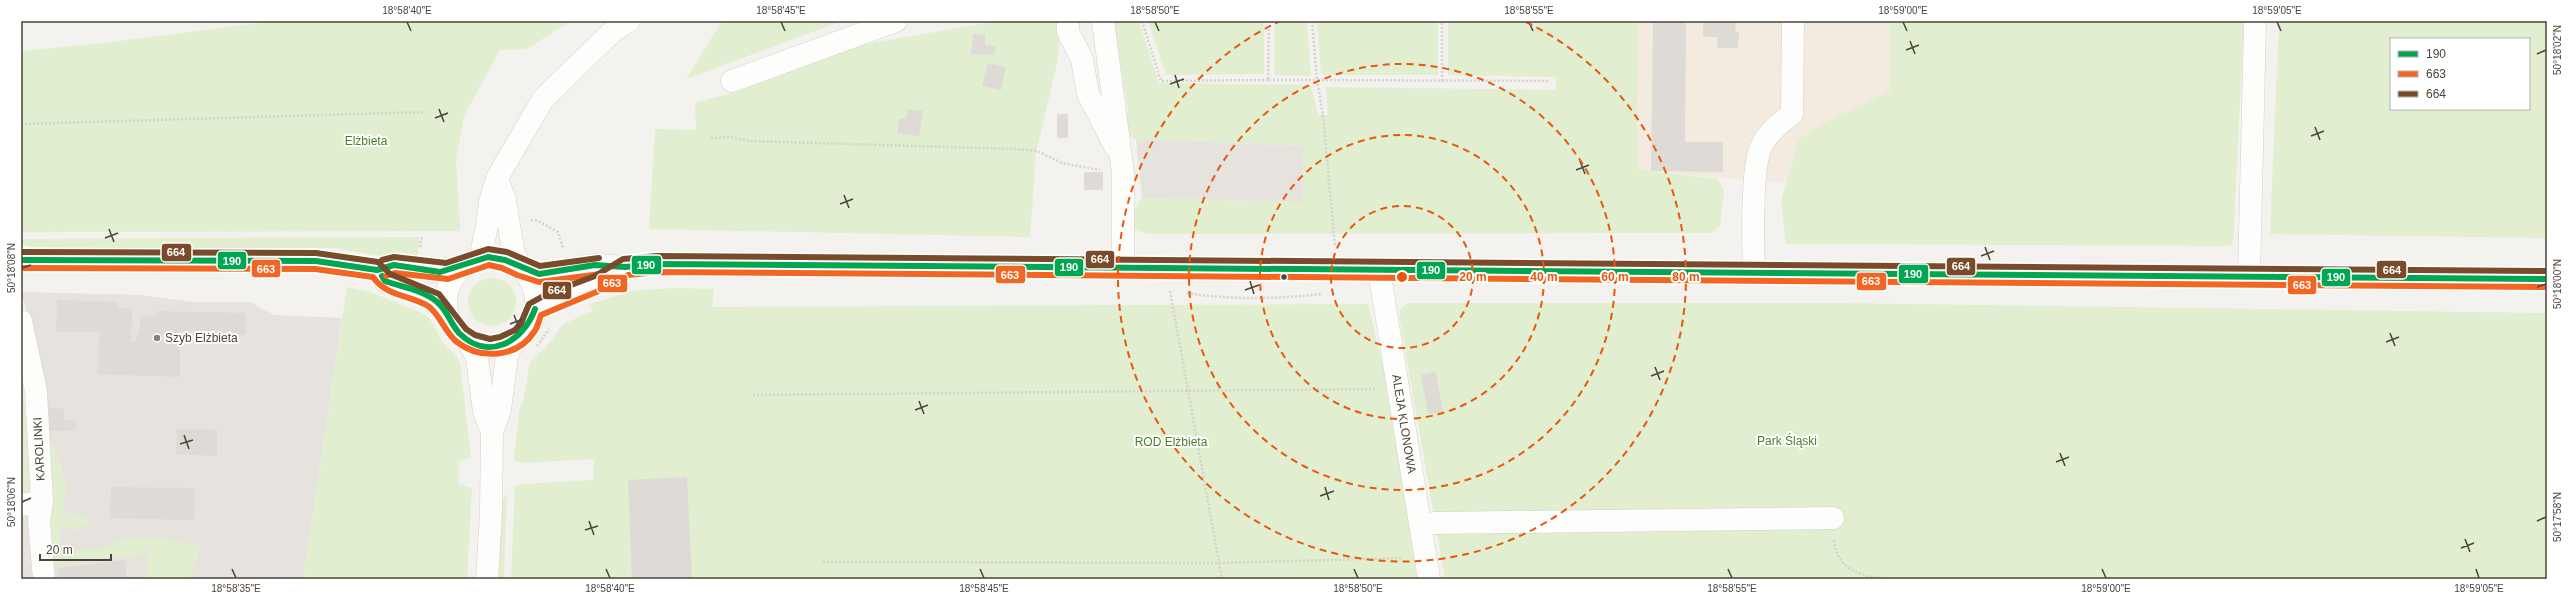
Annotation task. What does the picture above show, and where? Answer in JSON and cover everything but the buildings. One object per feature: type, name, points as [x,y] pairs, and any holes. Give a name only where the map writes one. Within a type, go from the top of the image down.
[{"type":"street","points":[[449,317],[447,293],[453,278],[472,262],[487,226],[490,202],[497,178],[543,99],[614,30],[629,21]]},
{"type":"street","points":[[732,81],[896,21]]},
{"type":"street","points":[[1068,21],[1068,32],[1082,59],[1088,94],[1121,156]]},
{"type":"street","points":[[1103,21],[1121,156],[1123,268]]},
{"type":"street","points":[[1754,272],[1756,168],[1761,148],[1773,129],[1792,114],[1793,21]]},
{"type":"street","points":[[2249,277],[2255,21]]},
{"type":"street","points":[[487,579],[491,513],[492,432],[500,410],[507,355],[523,346],[535,309],[533,287],[520,268],[513,250],[505,200],[497,178]]},
{"type":"street","points":[[21,260],[316,261],[377,270],[394,265],[440,272],[472,262],[497,258],[539,274],[595,265],[626,267],[657,264],[2547,279]]},
{"type":"street","points":[[535,309],[551,300],[598,283],[626,267]]},
{"type":"street","points":[[377,270],[385,281],[434,300],[449,317],[456,330],[466,339],[477,358],[484,411],[492,432]]},
{"type":"street","name":"ALEJA KLONOWA","points":[[1379,270],[1429,579]]},
{"type":"street","name":"KAROLINKI","points":[[21,321],[36,391],[31,503],[39,522],[44,579]]},
{"type":"street","points":[[466,339],[490,347],[523,346]]},
{"type":"street","points":[[1420,525],[1436,523],[1833,518]]},
{"type":"path","points":[[1142,21],[1161,81],[1550,81]]},
{"type":"path","points":[[1268,80],[1269,21]]},
{"type":"path","points":[[1312,21],[1317,80],[1323,115],[1335,250]]},
{"type":"path","points":[[1442,21],[1442,80]]},
{"type":"path","points":[[21,124],[424,112]]},
{"type":"path","points":[[711,138],[730,138],[750,141],[1015,148],[1037,151],[1062,163],[1103,170]]},
{"type":"path","points":[[524,219],[538,221],[558,232],[566,255]]},
{"type":"path","points":[[1170,291],[1222,579]]},
{"type":"path","points":[[523,346],[551,326]]},
{"type":"path","points":[[753,395],[1399,388]]},
{"type":"path","points":[[1833,518],[1835,551],[1848,569],[1873,578],[1943,579]]},
{"type":"path","points":[[823,562],[1219,563],[1426,557]]},
{"type":"shaded area","points":[[1638,21],[1890,21],[1890,91],[1822,124],[1798,140],[1786,183],[1639,171],[1637,125]]},
{"type":"shaded area","points":[[1136,139],[1303,146],[1302,202],[1142,198]]},
{"type":"shaded area","points":[[21,292],[140,295],[192,302],[250,302],[274,315],[342,318],[303,579],[146,579],[150,553],[52,564],[46,396],[38,350]]},
{"type":"shaded area","points":[[21,366],[28,447],[33,556],[52,564],[150,553],[146,579],[21,579]]},
{"type":"shaded area","points":[[21,535],[23,540],[33,579],[21,579]]},
{"type":"green space","name":"Elżbieta","points":[[276,21],[571,21],[527,49],[500,50],[464,116],[456,158],[460,231],[21,232],[21,51],[104,43]]},
{"type":"green space","points":[[722,21],[842,21],[686,79]]},
{"type":"green space","points":[[999,21],[1060,21],[1058,59],[1036,153],[1030,237],[649,229],[655,129],[696,130],[695,103],[742,90],[860,45]]},
{"type":"green space","points":[[1113,21],[1139,21],[1159,83],[1311,85],[1318,115],[1328,115],[1326,87],[1556,90],[1556,77],[1448,75],[1448,21],[1638,21],[1637,124],[1639,170],[1718,179],[1724,190],[1720,226],[1711,233],[1148,234],[1132,229],[1133,211],[1142,198],[1302,202],[1303,146],[1136,139],[1130,136],[1123,127],[1128,110]]},
{"type":"green space","points":[[1148,21],[1264,21],[1264,74],[1166,75]]},
{"type":"green space","points":[[1275,21],[1307,21],[1311,76],[1274,75]]},
{"type":"green space","points":[[1317,21],[1438,21],[1438,75],[1321,75]]},
{"type":"green space","points":[[1890,21],[2244,21],[2233,242],[2230,246],[1786,244],[1781,202],[1798,140],[1822,124],[1890,91]]},
{"type":"green space","points":[[2279,21],[2547,21],[2547,238],[2270,234]]},
{"type":"green space","points":[[420,237],[417,255],[411,255],[410,261],[334,248],[67,248],[30,247],[21,244],[21,239]]},
{"type":"green space","points":[[487,278],[497,278],[506,282],[512,288],[516,297],[516,307],[512,316],[506,322],[497,326],[487,326],[478,322],[472,316],[468,307],[468,297],[472,288],[478,282]]},
{"type":"green space","points":[[347,287],[370,292],[422,313],[429,318],[442,341],[457,357],[460,364],[471,457],[459,462],[459,484],[472,488],[467,579],[303,579]]},
{"type":"green space","name":"ROD Elżbieta","points":[[674,288],[714,289],[712,307],[1368,304],[1388,388],[1417,579],[511,579],[515,486],[523,484],[593,480],[594,459],[522,463],[514,460],[519,411],[524,397],[530,362],[548,345],[563,324],[593,311],[590,304],[632,291]]},
{"type":"green space","name":"Park Śląski","points":[[1407,303],[1839,303],[2547,313],[2547,579],[1445,579],[1399,315],[1401,309]]},
{"type":"green space","points":[[21,366],[30,484],[29,497],[21,498]]},
{"type":"green space","points":[[49,435],[60,462],[66,486],[63,511],[83,517],[91,523],[77,530],[60,526],[61,552],[102,548],[126,539],[160,538],[203,546],[198,554],[195,566],[187,579],[146,579],[150,553],[52,564]]},
{"type":"green space","points":[[507,492],[504,579],[498,579],[502,503]]},
{"type":"transit line","name":"664","points":[[382,260],[394,257],[446,263],[488,249],[507,252],[540,266],[599,258]]},
{"type":"transit line","name":"664","points":[[21,252],[316,253],[378,262],[390,274],[439,294],[466,329],[475,335],[490,339],[500,337],[515,330],[521,323],[529,304],[547,294],[595,276],[623,259],[657,256],[2547,271]]},
{"type":"transit line","name":"190","points":[[21,260],[316,261],[377,270],[394,265],[440,272],[488,257],[505,260],[539,274],[595,265],[625,267],[657,264],[2547,279]]},
{"type":"transit line","name":"663","points":[[386,276],[395,273],[448,279],[489,265],[502,268],[517,275],[539,282],[601,274]]},
{"type":"transit line","name":"663","points":[[21,268],[315,269],[373,277],[378,283],[391,292],[421,302],[432,309],[449,334],[457,342],[466,348],[487,354],[498,354],[508,351],[527,341],[534,332],[541,315],[601,290],[628,275],[657,272],[2547,287]]},
{"type":"transit line","name":"190","points":[[382,276],[385,281],[418,291],[436,301],[443,308],[459,333],[470,342],[481,346],[493,347],[513,339],[522,331],[535,309]]},
{"type":"place","name":"Szyb Elżbieta","points":[[157,338]]}]
